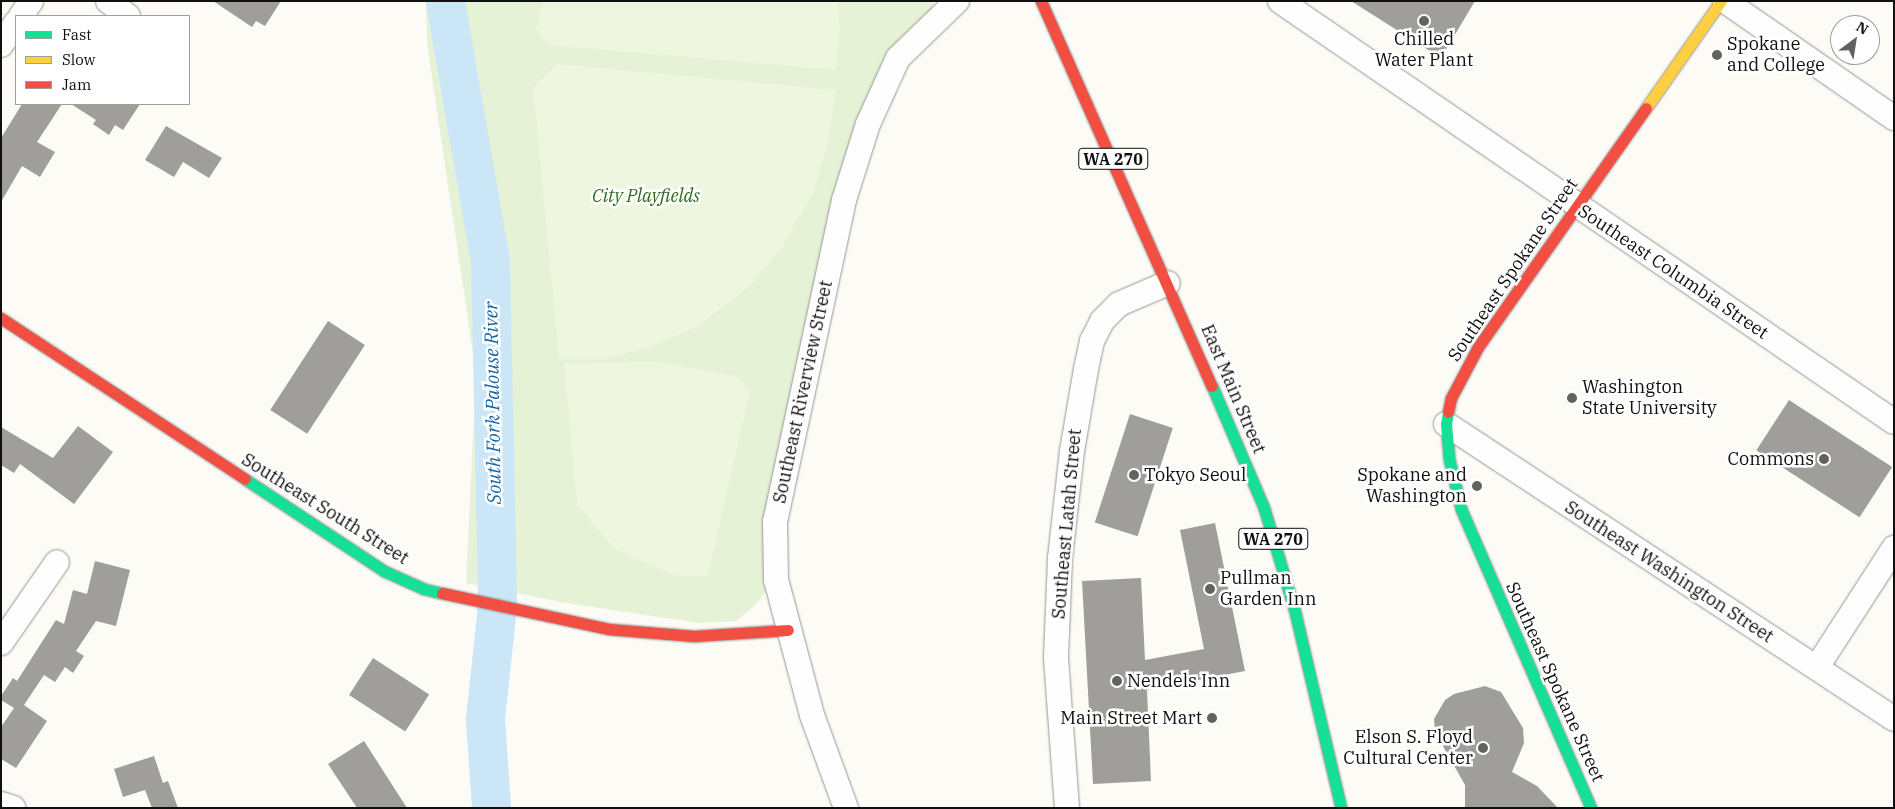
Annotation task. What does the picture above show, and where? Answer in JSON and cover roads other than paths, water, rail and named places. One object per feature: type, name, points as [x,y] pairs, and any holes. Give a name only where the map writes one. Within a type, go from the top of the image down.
[{"type":"street","points":[[22,15],[32,1]]},
{"type":"street","points":[[108,1],[127,15]]},
{"type":"street","name":"Southeast Riverview Street","points":[[846,808],[812,715],[788,630],[776,580],[775,522],[844,200],[868,124],[898,58],[957,1]]},
{"type":"street","name":"East Main Street","points":[[1041,1],[1168,283],[1264,508],[1296,612],[1341,808]]},
{"type":"street","name":"Southeast Columbia Street","points":[[1280,1],[1894,422]]},
{"type":"street","name":"Southeast Spokane Street","points":[[1591,808],[1461,509],[1448,459],[1446,424],[1451,398],[1478,347],[1720,1]]},
{"type":"street","points":[[1725,1],[1894,118]]},
{"type":"street","points":[[1,44],[15,24]]},
{"type":"street","name":"Southeast Latah Street","points":[[1067,808],[1056,658],[1058,612],[1072,451],[1086,369],[1092,341],[1102,321],[1119,304],[1168,283]]},
{"type":"street","name":"Southeast South Street","points":[[1,318],[384,571],[424,589],[466,600],[608,629],[694,636],[788,630]]},
{"type":"street","name":"Southeast Washington Street","points":[[1446,424],[1595,525],[1817,667],[1894,719]]},
{"type":"street","points":[[1817,667],[1894,548]]},
{"type":"street","points":[[1,643],[57,562]]},
{"type":"street","points":[[1,804],[13,808]]},
{"type":"waterway","name":"South Fork Palouse River","points":[[445,1],[490,262],[497,606],[485,719],[491,808]]},
{"type":"place","name":"Chilled Water Plant","points":[[1424,21]]},
{"type":"place","name":"Spokane and College","points":[[1717,55]]},
{"type":"place","name":"Washington State University","points":[[1572,398]]},
{"type":"place","name":"Commons","points":[[1824,459]]},
{"type":"place","name":"Tokyo Seoul","points":[[1134,475]]},
{"type":"place","name":"Spokane and Washington","points":[[1477,486]]},
{"type":"place","name":"Pullman Garden Inn","points":[[1210,589]]},
{"type":"place","name":"Nendels Inn","points":[[1117,681]]},
{"type":"place","name":"Main Street Mart","points":[[1212,718]]},
{"type":"place","name":"Elson S. Floyd Cultural Center","points":[[1483,748]]},
{"type":"park label","name":"City Playfields","points":[[646,196]]}]
